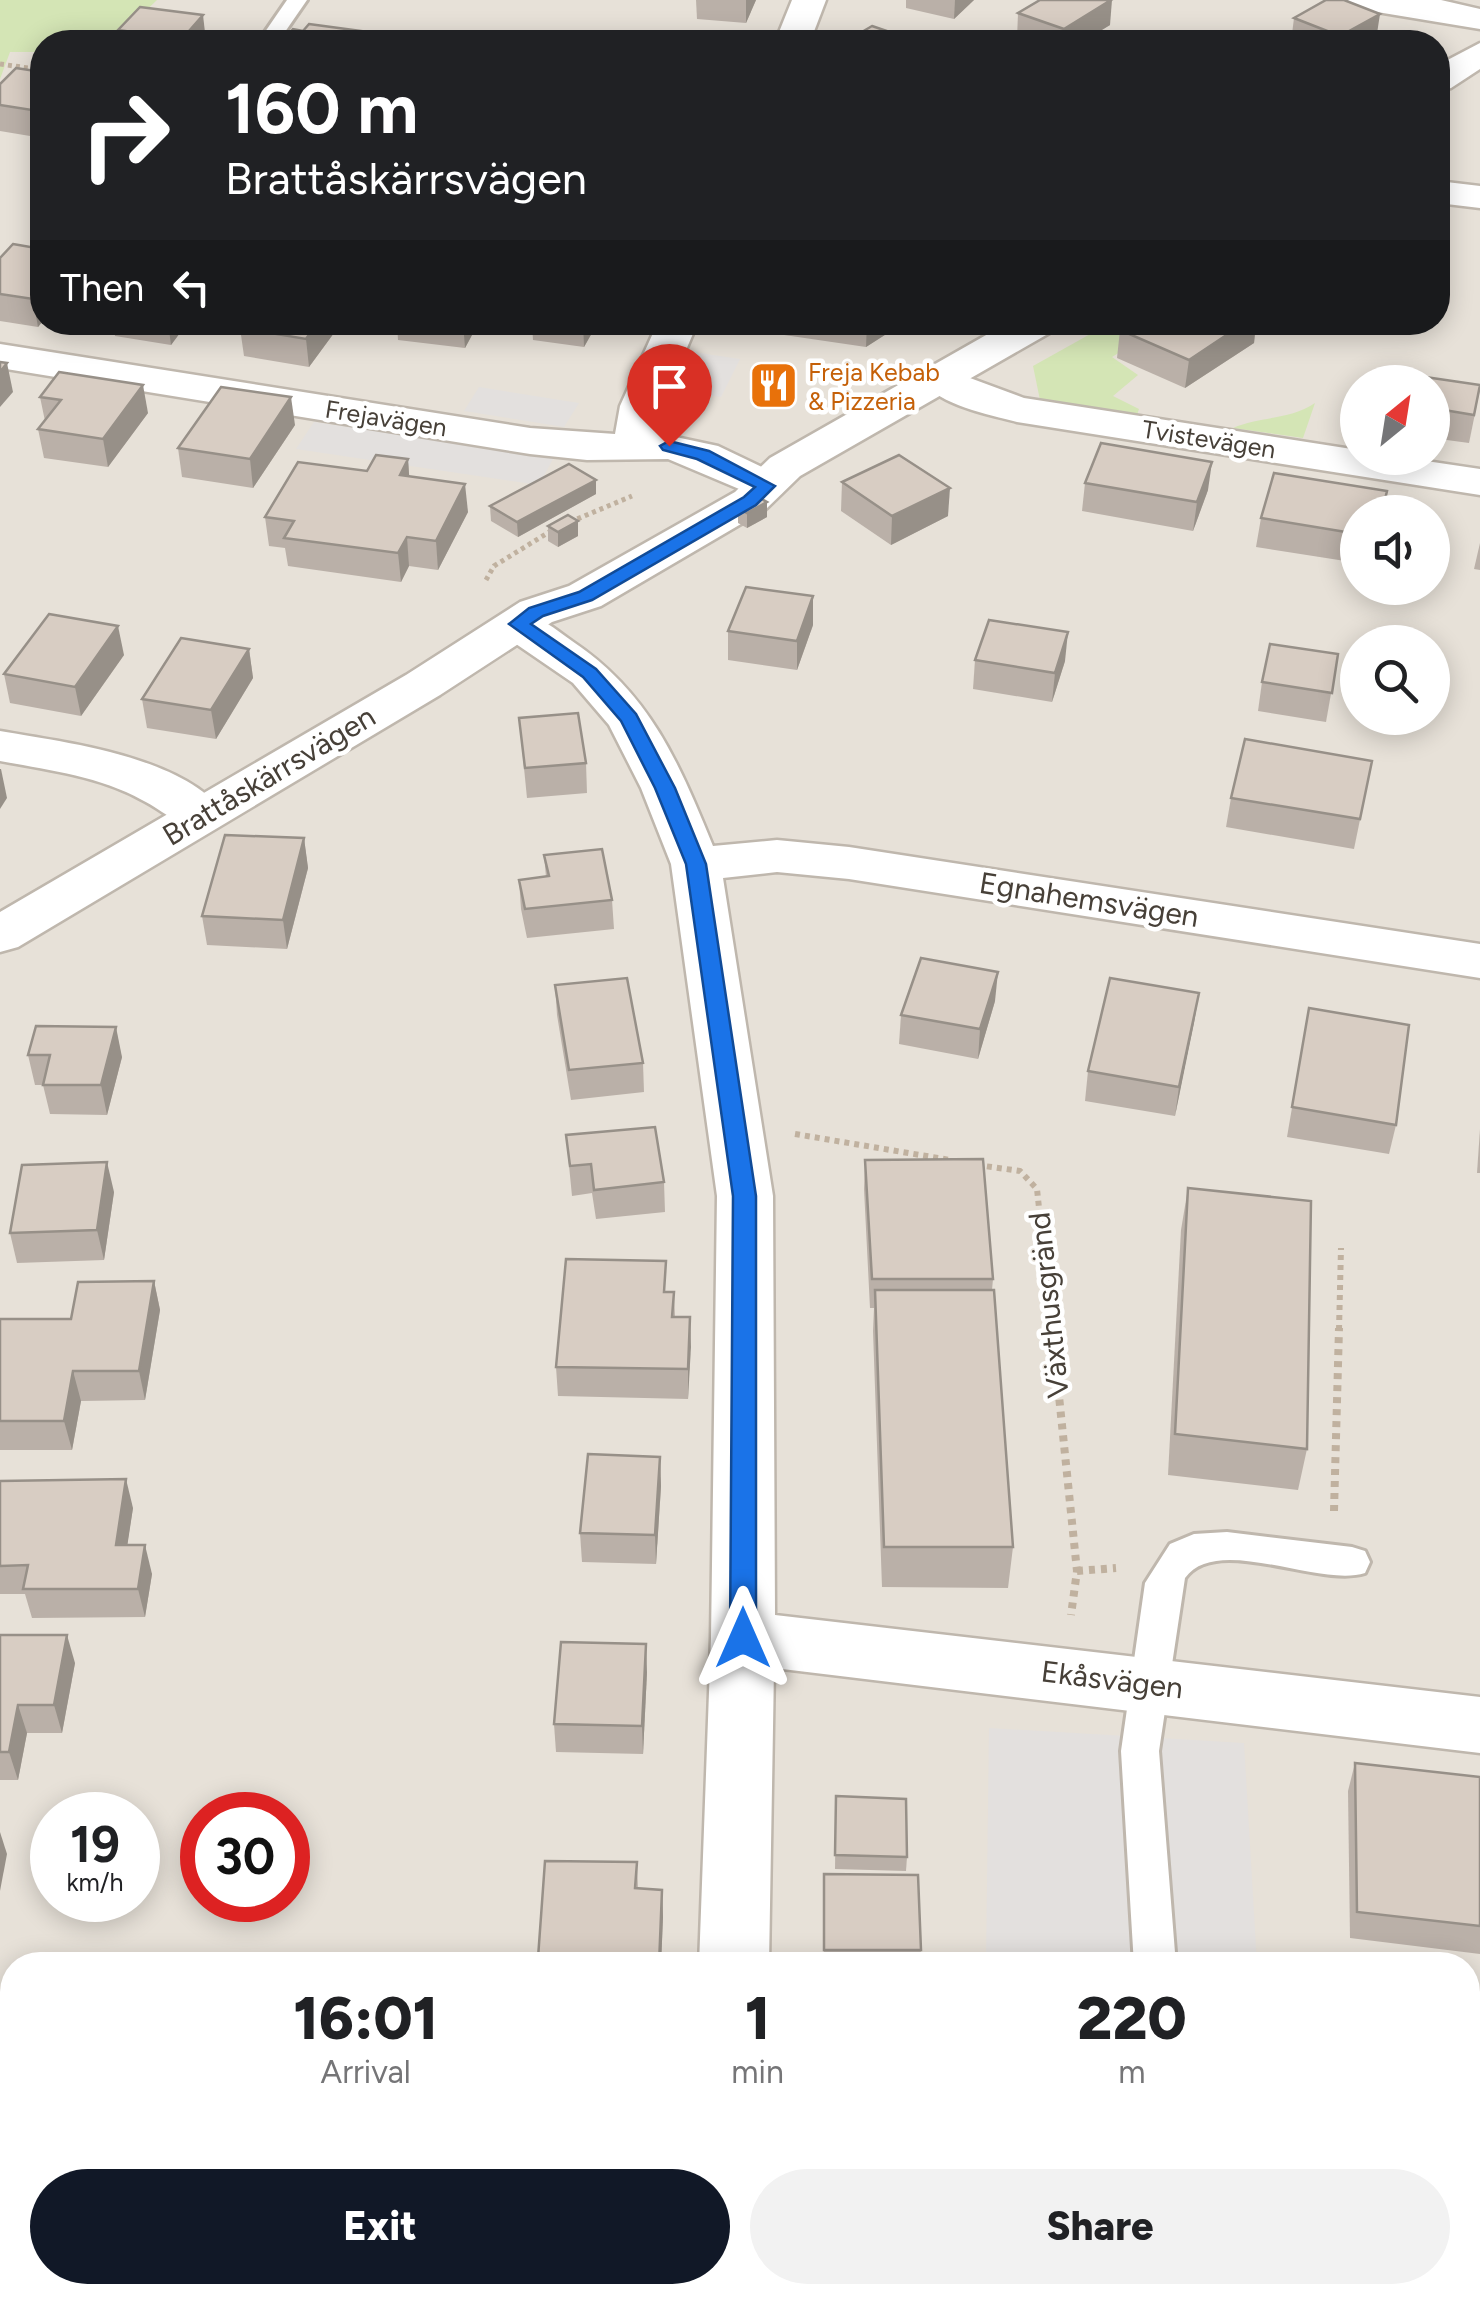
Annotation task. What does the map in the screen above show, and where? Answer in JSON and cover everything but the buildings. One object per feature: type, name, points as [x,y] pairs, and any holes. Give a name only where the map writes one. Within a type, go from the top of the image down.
[{"type":"street","points":[[798,30],[809,0]]},
{"type":"street","points":[[1365,0],[1426,6],[1480,19]]},
{"type":"street","points":[[1450,73],[1480,54]]},
{"type":"street","points":[[1450,193],[1480,197]]},
{"type":"street","points":[[634,444],[641,406],[672,335]]},
{"type":"street","name":"Brattåskärrsvägen","points":[[0,935],[527,618],[586,596],[750,501],[766,476],[1017,335]]},
{"type":"street","name":"Frejavägen","points":[[0,356],[530,441],[669,446],[766,476]]},
{"type":"street","name":"Tvistevägen","points":[[943,380],[968,394],[1017,409],[1480,482]]},
{"type":"street","points":[[527,618],[590,673],[630,719],[665,788],[696,864],[745,1196],[743,1638],[734,1952]]},
{"type":"street","points":[[0,746],[93,763],[174,793],[200,816]]},
{"type":"street","name":"Egnahemsvägen","points":[[696,864],[777,856],[849,863],[1480,961]]},
{"type":"street","name":"Ekåsvägen","points":[[743,1638],[1480,1725]]},
{"type":"lane","points":[[276,30],[297,0]]},
{"type":"lane","points":[[1154,1952],[1140,1750],[1164,1583],[1172,1564],[1191,1550],[1214,1547],[1342,1561]]},
{"type":"path","points":[[0,64],[30,68]]},
{"type":"path","name":"Växthusgränd","points":[[734,1124],[1020,1171],[1037,1189],[1078,1571],[1063,1674]]},
{"type":"path","points":[[1341,1248],[1342,1561]]},
{"type":"shaded area","points":[[0,0],[1480,0],[1480,1952],[0,1952]]},
{"type":"shaded area","points":[[693,352],[740,359],[721,397],[673,390]]},
{"type":"shaded area","points":[[479,387],[579,403],[564,427],[464,411]]},
{"type":"shaded area","points":[[314,422],[554,457],[539,485],[296,449]]},
{"type":"shaded area","points":[[989,1728],[1244,1743],[1256,1952],[986,1952]]},
{"type":"green space","points":[[0,0],[157,0],[119,30],[30,30],[30,52],[10,52],[0,79]]},
{"type":"green space","points":[[1089,335],[1148,335],[1112,357],[1138,375],[1113,396],[1139,409],[1137,415],[1040,400],[1033,366]]},
{"type":"green space","points":[[1315,403],[1303,438],[1233,428],[1296,412]]},
{"type":"place","name":"Freja Kebab & Pizzeria","points":[[773,386]]},
{"type":"route","points":[[669,446],[703,455],[766,486],[750,501],[586,596],[536,612],[519,624],[590,673],[630,719],[665,788],[696,864],[745,1196],[743,1638]]}]
